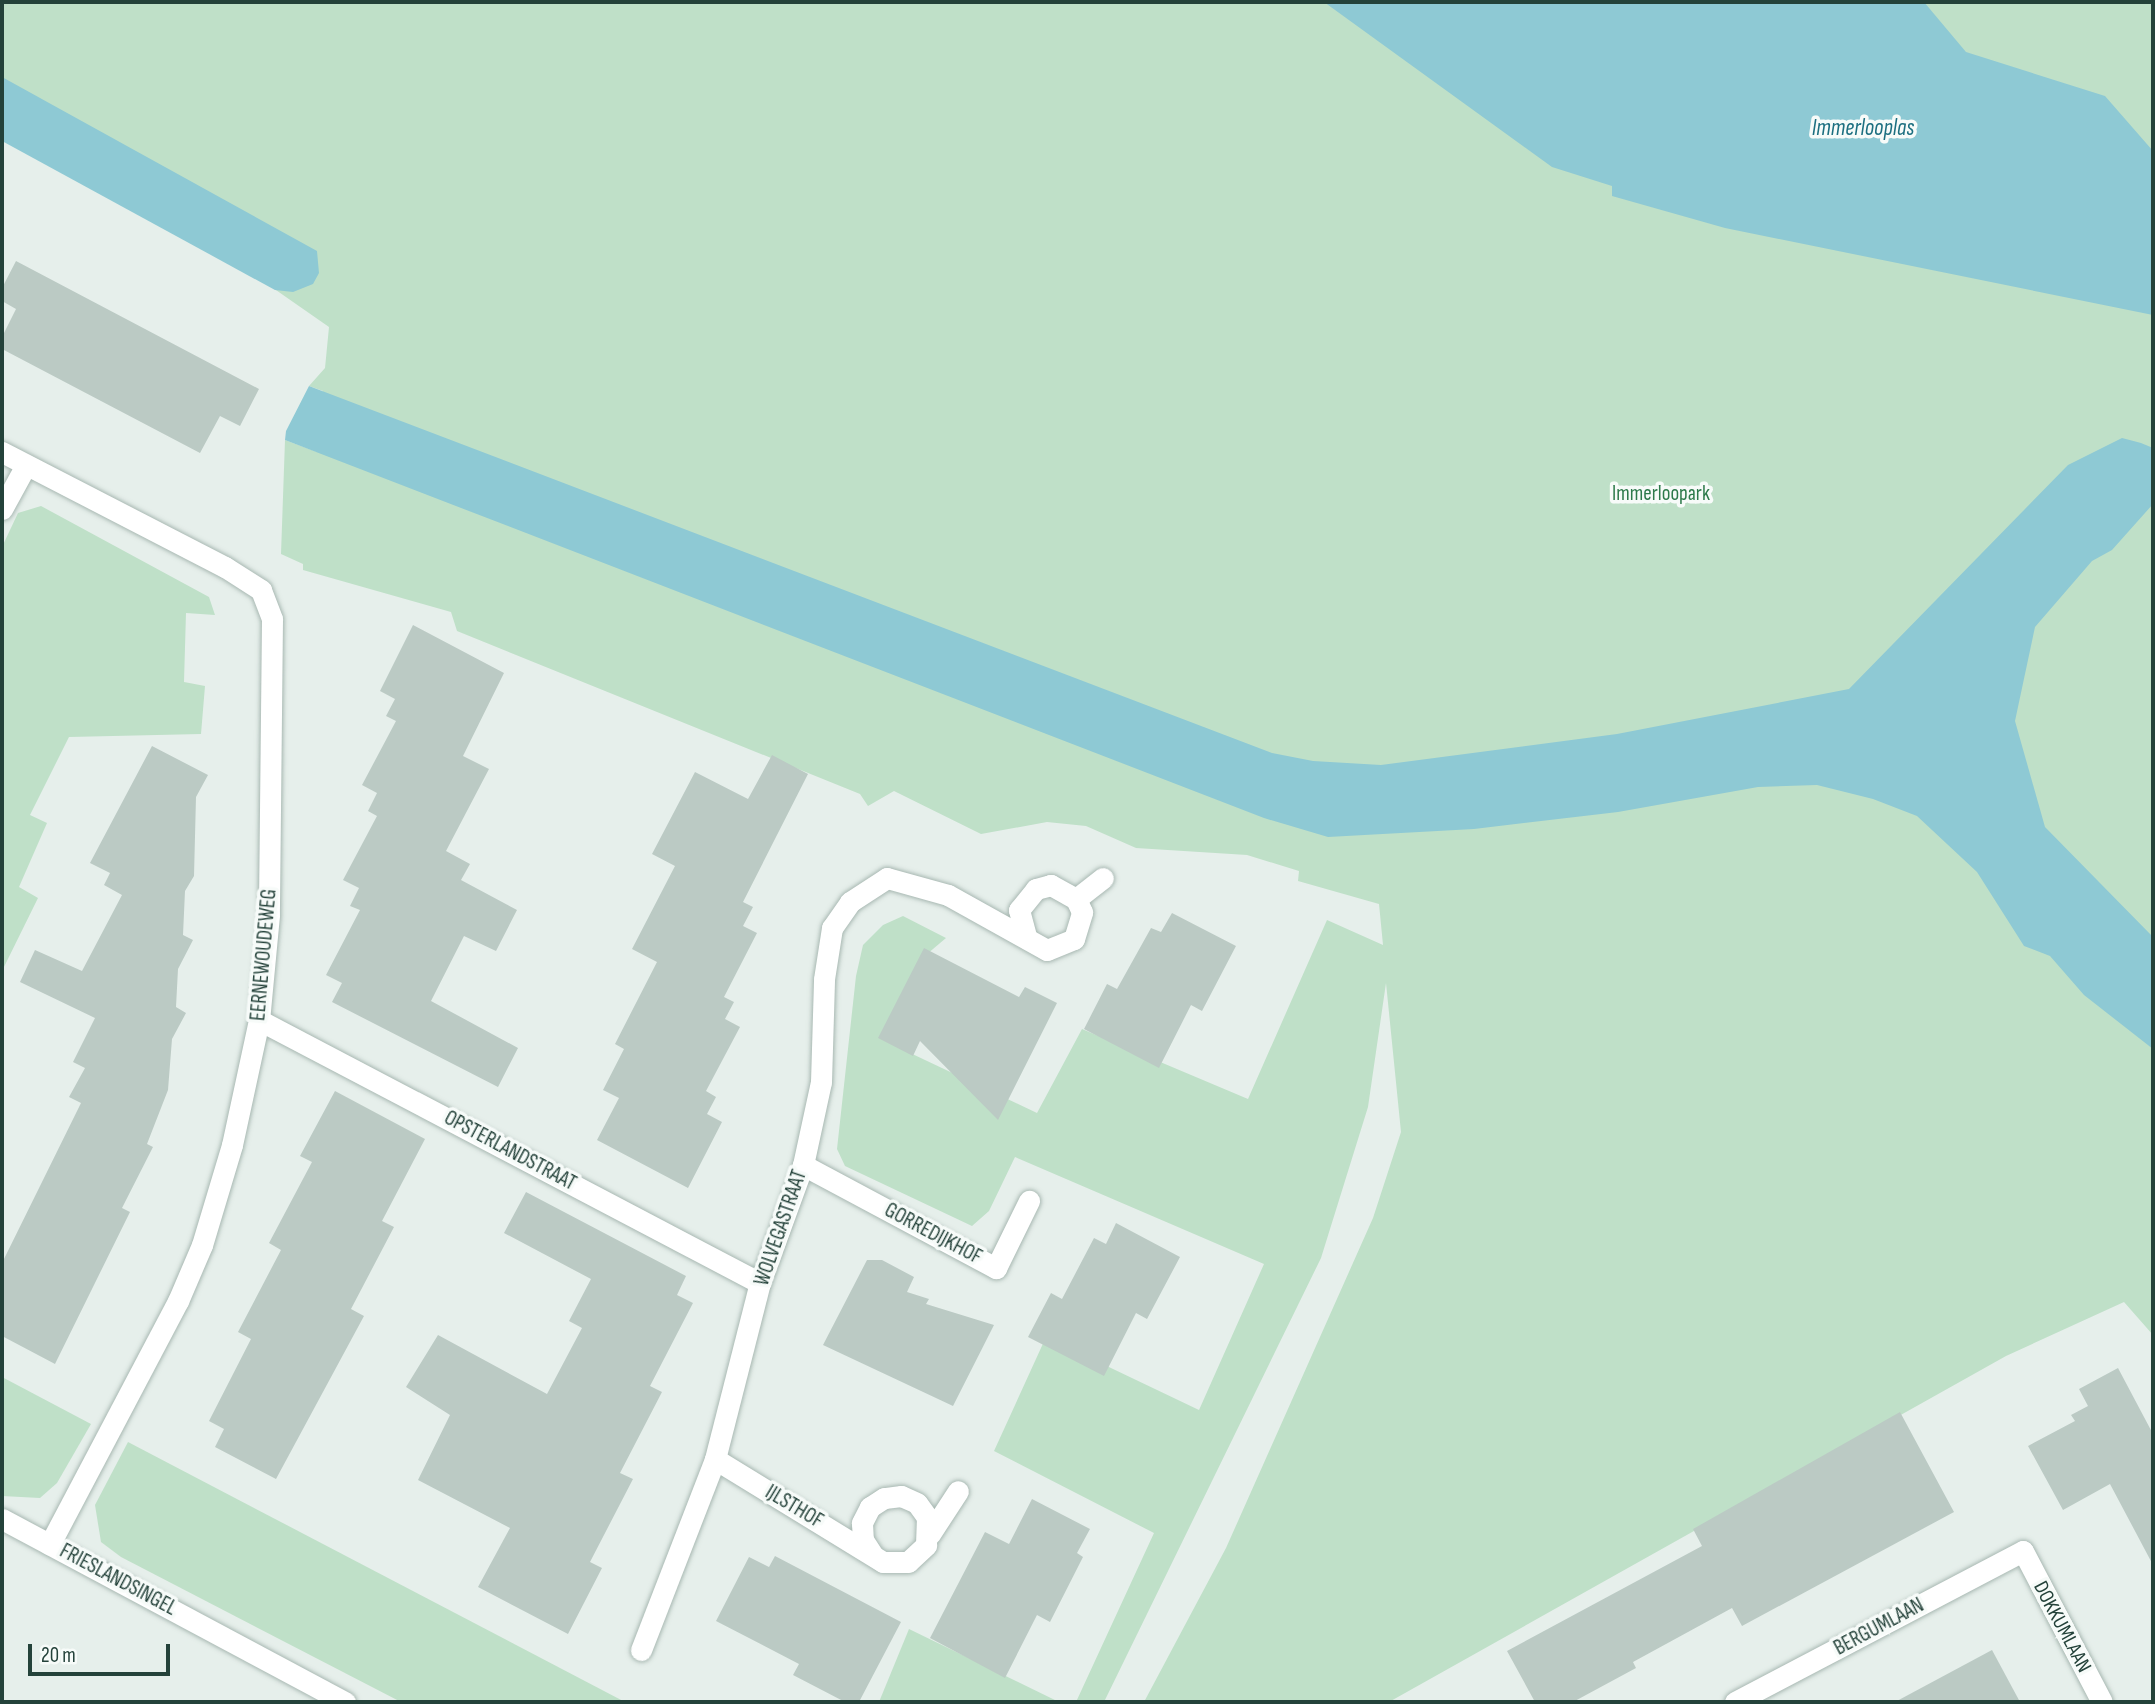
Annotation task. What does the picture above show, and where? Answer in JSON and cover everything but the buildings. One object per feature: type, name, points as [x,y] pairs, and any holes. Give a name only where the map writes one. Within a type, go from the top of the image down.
[{"type":"street","name":"EERNEWOUDEWEG","points":[[2,452],[225,567],[261,590],[269,603],[271,878],[259,1020],[232,1145],[202,1245],[114,1427],[50,1544]]},
{"type":"street","points":[[2,509],[26,465]]},
{"type":"street","points":[[1076,899],[1103,877]]},
{"type":"street","name":"WOLVEGASTRAAT","points":[[641,1650],[715,1459],[761,1283],[803,1165],[821,1082],[824,979],[832,928],[850,902],[887,878],[948,895],[1026,937]]},
{"type":"street","points":[[1051,885],[1076,899],[1082,912],[1074,939],[1047,950],[1026,937],[1019,910],[1037,888],[1051,885]]},
{"type":"street","name":"OPSTERLANDSTRAAT","points":[[259,1020],[761,1283]]},
{"type":"street","name":"GORREDIJKHOF","points":[[803,1165],[996,1268],[1029,1201]]},
{"type":"street","name":"IJLSTHOF","points":[[715,1459],[883,1562],[908,1562],[919,1555],[958,1491]]},
{"type":"street","points":[[872,1554],[863,1540],[862,1523],[870,1507],[884,1498],[901,1496],[917,1503],[928,1517],[930,1534]]},
{"type":"street","name":"FRIESLANDSINGEL","points":[[2,1519],[345,1702]]},
{"type":"street","name":"BERGUMLAAN","points":[[1735,1702],[2022,1551]]},
{"type":"street","name":"DOKKUMLAAN","points":[[2022,1551],[2102,1702]]},
{"type":"green space","name":"Immerloopark","points":[[2,2],[2153,2],[2153,1335],[2124,1302],[2006,1356],[1389,1702],[1144,1702],[1226,1548],[1373,1218],[1401,1132],[1386,983],[1368,1107],[1321,1258],[1104,1702],[1076,1702],[1154,1533],[994,1451],[1046,1337],[1199,1410],[1264,1264],[1015,1157],[989,1211],[972,1226],[845,1166],[837,1149],[856,976],[863,945],[883,925],[903,916],[946,938],[920,960],[906,1051],[1037,1113],[1082,1029],[1248,1099],[1327,920],[1383,945],[1379,904],[1298,881],[1299,871],[1247,855],[1136,848],[1086,826],[1047,822],[981,834],[894,791],[868,806],[860,794],[457,631],[451,612],[303,570],[303,564],[281,554],[285,440],[317,452],[323,391],[309,386],[325,368],[329,327],[2,99]]},
{"type":"green space","points":[[41,506],[209,597],[215,615],[186,613],[184,682],[205,686],[201,734],[69,737],[30,815],[47,823],[19,887],[38,898],[2,971],[2,547],[18,513]]},
{"type":"green space","points":[[2,1377],[91,1424],[57,1483],[40,1498],[2,1496]]},
{"type":"green space","points":[[128,1442],[625,1702],[401,1702],[121,1557],[101,1542],[95,1505]]},
{"type":"green space","points":[[909,1629],[1059,1702],[879,1702]]},
{"type":"water","name":"Immerlooplas","points":[[1324,2],[1924,2],[1966,52],[2105,96],[2153,151],[2153,315],[1725,228],[1612,196],[1612,186],[1552,167]]},
{"type":"water","points":[[2,77],[317,251],[319,273],[313,284],[293,292],[275,290],[2,141]]},
{"type":"water","points":[[309,386],[1272,753],[1313,761],[1381,765],[1617,734],[1849,689],[2068,465],[2122,438],[2141,443],[2153,448],[2153,504],[2112,550],[2092,561],[2035,627],[2015,721],[2045,827],[2153,937],[2153,1049],[2084,995],[2050,956],[2024,946],[1977,872],[1917,816],[1873,799],[1817,785],[1758,787],[1618,812],[1474,829],[1328,837],[1264,818],[285,440],[286,431]]}]
